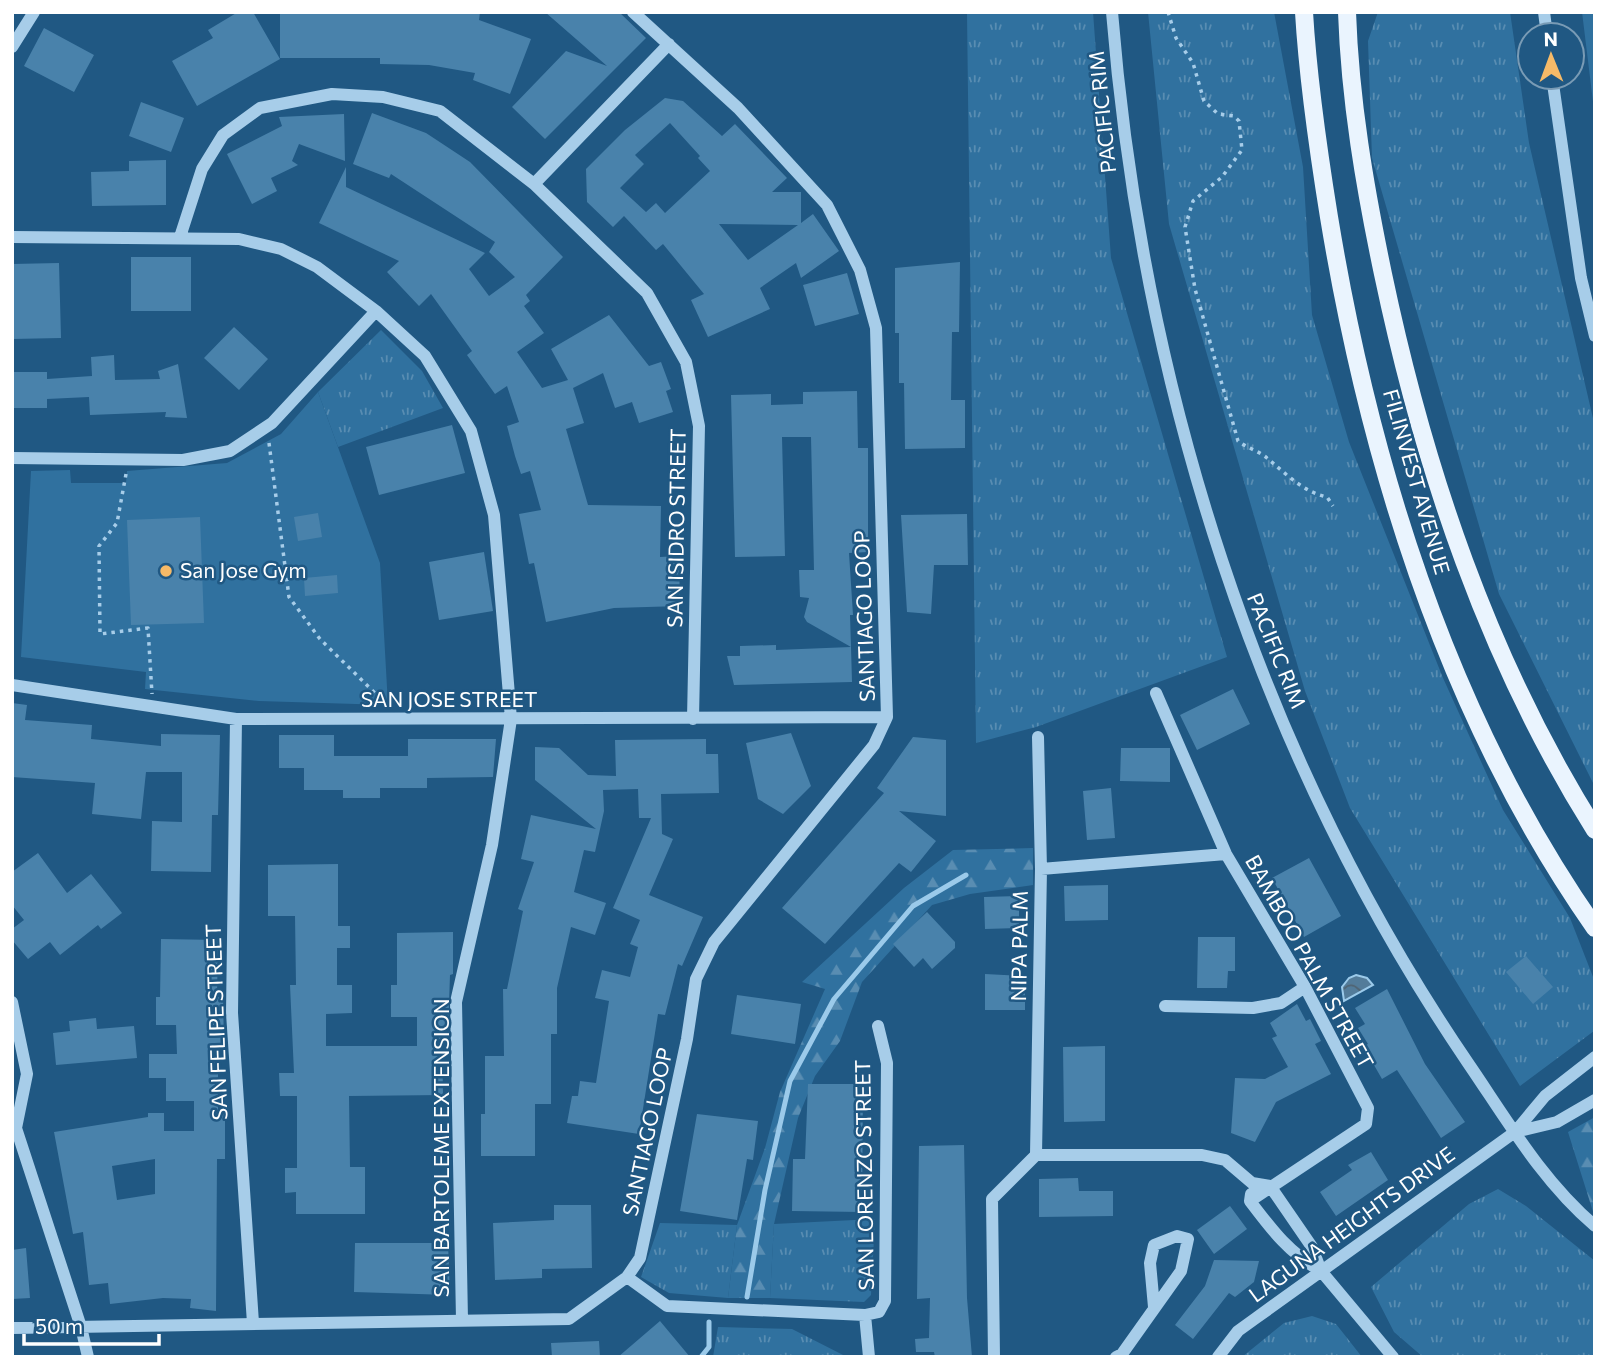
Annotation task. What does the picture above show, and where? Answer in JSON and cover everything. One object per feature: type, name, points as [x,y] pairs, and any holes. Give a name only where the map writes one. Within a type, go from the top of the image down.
[{"type":"main road","name":"FILINVEST AVENUE","points":[[1304,12],[1323,177],[1345,313],[1381,454],[1438,636],[1488,742],[1534,830],[1593,927]]},
{"type":"main road","name":"FILINVEST AVENUE","points":[[1347,12],[1361,164],[1392,317],[1424,447],[1481,610],[1528,711],[1595,830]]},
{"type":"street","points":[[12,47],[34,12]]},
{"type":"street","name":"SANTIAGO LOOP","points":[[627,1277],[640,1258],[687,1039],[696,979],[714,942],[874,745],[887,717],[876,328],[860,270],[827,205],[737,108],[633,12]]},
{"type":"street","name":"PACIFIC RIM","points":[[1112,12],[1128,169],[1151,302],[1223,567],[1275,702],[1352,868],[1438,1018],[1545,1177],[1595,1226]]},
{"type":"street","points":[[534,184],[669,44]]},
{"type":"street","points":[[1554,91],[1581,278],[1595,336]]},
{"type":"street","name":"SAN ISIDRO STREET","points":[[180,237],[202,169],[223,135],[260,108],[332,94],[383,97],[440,111],[534,184],[647,293],[686,362],[699,426],[693,719]]},
{"type":"street","name":"SAN BARTOLEME EXTENSION","points":[[12,237],[239,239],[281,249],[317,267],[376,310],[425,356],[471,431],[494,515],[511,719],[492,845],[456,1002],[462,1320]]},
{"type":"street","points":[[12,458],[183,460],[230,451],[267,427],[376,310]]},
{"type":"street","name":"SAN JOSE STREET","points":[[12,685],[236,719],[887,717]]},
{"type":"street","name":"BAMBOO PALM STREET","points":[[1156,693],[1226,854],[1306,987],[1368,1108],[1366,1124],[1250,1200]]},
{"type":"street","name":"SAN FELIPE STREET","points":[[236,719],[232,1013],[253,1324]]},
{"type":"street","name":"NIPA PALM","points":[[1037,1155],[1041,869],[1038,737]]},
{"type":"street","points":[[1041,869],[1226,854]]},
{"type":"street","points":[[1165,1006],[1253,1008],[1281,1003],[1306,987]]},
{"type":"street","points":[[12,1002],[27,1074],[14,1128],[81,1327],[88,1357]]},
{"type":"street","name":"SAN LORENZO STREET","points":[[627,1277],[667,1306],[865,1315],[879,1312],[885,1301],[887,1063],[878,1026]]},
{"type":"street","name":"LAGUNA HEIGHTS DRIVE","points":[[1218,1357],[1238,1331],[1515,1132],[1545,1096],[1595,1057]]},
{"type":"street","name":"LAGUNA HEIGHTS DRIVE","points":[[1515,1132],[1557,1122],[1595,1100]]},
{"type":"street","points":[[994,1357],[992,1199],[1037,1155],[1202,1155],[1225,1160],[1252,1183],[1270,1186],[1312,1247],[1321,1271],[1393,1357]]},
{"type":"street","points":[[1252,1183],[1250,1200],[1279,1240],[1297,1257],[1321,1271]]},
{"type":"street","points":[[1116,1357],[1122,1354],[1181,1271],[1188,1239],[1177,1236],[1154,1245],[1150,1263],[1154,1307]]},
{"type":"street","points":[[12,1328],[569,1319],[627,1277]]},
{"type":"street","points":[[865,1315],[869,1357]]},
{"type":"path","points":[[1168,12],[1176,38],[1193,63],[1203,101],[1217,114],[1234,116],[1241,132],[1242,150],[1237,161],[1193,201],[1185,227],[1195,289],[1238,441],[1266,456],[1300,486],[1313,494],[1327,496],[1333,506]]},
{"type":"path","points":[[267,427],[289,597],[320,639],[379,697],[380,719]]},
{"type":"path","points":[[127,470],[117,523],[99,545],[100,635],[148,628],[153,706]]},
{"type":"green space","points":[[967,12],[1093,12],[1111,258],[1227,657],[1036,727],[976,743]]},
{"type":"green space","points":[[1148,12],[1274,12],[1303,167],[1312,315],[1349,442],[1443,678],[1503,810],[1570,918],[1595,982],[1594,1031],[1520,1086],[1350,808],[1305,691],[1169,224]]},
{"type":"green space","points":[[1378,12],[1510,12],[1516,53],[1516,91],[1521,91],[1529,143],[1595,427],[1595,787],[1499,594],[1372,158],[1368,41]]},
{"type":"green space","points":[[1582,12],[1595,12],[1595,118],[1586,45],[1586,21],[1583,21]]},
{"type":"green space","points":[[381,330],[422,371],[443,408],[338,447],[318,392]]},
{"type":"green space","points":[[318,392],[380,563],[388,705],[259,701],[145,689],[146,672],[21,657],[31,471],[70,470],[71,483],[126,483],[127,471],[227,463],[281,434]]},
{"type":"green space","points":[[1033,848],[1033,885],[970,894],[932,905],[862,982],[840,1041],[815,1076],[798,1118],[774,1224],[770,1298],[728,1298],[737,1225],[765,1148],[780,1092],[825,989],[802,982],[904,888],[953,850]]},
{"type":"green space","points":[[1595,1117],[1595,1218],[1568,1132]]},
{"type":"green space","points":[[1498,1189],[1526,1206],[1595,1261],[1595,1357],[1423,1357],[1394,1332],[1371,1287],[1469,1204]]},
{"type":"green space","points":[[875,1219],[871,1295],[864,1302],[770,1298],[774,1224]]},
{"type":"green space","points":[[660,1223],[737,1225],[728,1298],[669,1293],[641,1277]]},
{"type":"green space","points":[[1312,1316],[1336,1324],[1362,1357],[1242,1357],[1284,1323]]},
{"type":"green space","points":[[718,1327],[792,1329],[847,1357],[713,1357]]},
{"type":"water","points":[[1356,975],[1367,978],[1373,985],[1344,1001],[1342,987],[1349,978]]},
{"type":"building","points":[[238,12],[253,12],[280,59],[197,106],[172,61],[213,38],[208,30]]},
{"type":"building","points":[[280,12],[480,12],[479,20],[531,39],[510,94],[473,80],[475,73],[429,65],[380,64],[380,58],[280,58]]},
{"type":"building","points":[[545,12],[619,12],[646,38],[545,139],[512,107],[566,51],[607,66]]},
{"type":"building","points":[[44,28],[94,55],[74,92],[24,66]]},
{"type":"building","points":[[665,98],[683,101],[722,136],[735,124],[787,178],[772,192],[801,192],[801,223],[813,214],[839,251],[801,278],[796,263],[760,288],[770,309],[708,337],[691,300],[704,294],[663,244],[656,250],[624,216],[613,227],[587,202],[586,169],[625,130]],"holes":[[[670,123],[710,171],[665,213],[656,203],[646,212],[620,188],[644,164],[635,155]],[[719,224],[798,225],[748,260]]]},
{"type":"building","points":[[141,102],[184,118],[171,152],[129,136]]},
{"type":"building","points":[[372,113],[426,133],[470,162],[563,257],[526,295],[530,301],[524,306],[544,333],[517,352],[542,388],[568,380],[551,349],[609,315],[649,366],[661,362],[671,389],[666,391],[673,412],[639,423],[632,402],[615,408],[603,373],[573,388],[584,423],[566,429],[588,505],[661,506],[660,557],[679,556],[680,606],[614,608],[546,622],[534,563],[529,564],[519,514],[541,510],[530,471],[521,474],[515,456],[507,426],[519,422],[507,386],[495,394],[467,355],[472,351],[431,294],[419,306],[387,272],[399,261],[319,223],[346,167],[346,187],[485,253],[469,269],[489,296],[515,277],[489,252],[495,242],[391,174],[389,178],[353,164]]},
{"type":"building","points":[[344,114],[345,161],[299,144],[292,161],[298,165],[271,178],[277,191],[252,204],[227,154],[282,126],[279,117]]},
{"type":"building","points":[[166,160],[166,205],[92,206],[91,172],[129,171],[129,161]]},
{"type":"building","points":[[131,257],[191,257],[191,311],[131,311]]},
{"type":"building","points":[[960,262],[959,332],[952,332],[951,400],[965,400],[965,448],[905,449],[904,383],[899,383],[899,333],[895,333],[895,268]]},
{"type":"building","points":[[59,263],[61,338],[12,339],[12,264]]},
{"type":"building","points":[[847,273],[859,314],[815,326],[803,285]]},
{"type":"building","points":[[234,327],[268,359],[239,390],[204,358]]},
{"type":"building","points":[[114,355],[115,380],[160,379],[158,371],[178,364],[187,418],[165,417],[166,412],[90,415],[89,397],[47,399],[47,408],[12,408],[12,372],[47,372],[47,379],[92,376],[91,357]]},
{"type":"building","points":[[857,391],[858,448],[868,448],[868,552],[849,553],[853,615],[850,615],[851,647],[807,622],[804,617],[809,598],[800,597],[799,570],[814,570],[811,437],[782,437],[785,556],[735,557],[731,395],[771,394],[771,405],[803,404],[803,392]]},
{"type":"building","points":[[452,425],[465,473],[379,495],[366,447]]},
{"type":"building","points":[[318,513],[322,537],[298,541],[294,517]]},
{"type":"building","points":[[967,514],[968,565],[934,565],[931,614],[907,612],[901,515]]},
{"type":"building","name":"San Jose Gym","points":[[200,517],[204,623],[131,625],[127,520]]},
{"type":"building","points":[[484,552],[493,611],[439,620],[429,562]]},
{"type":"building","points":[[337,575],[338,593],[305,596],[304,578]]},
{"type":"building","points":[[776,645],[776,650],[851,647],[852,682],[734,685],[727,656],[740,656],[740,646]]},
{"type":"building","points":[[1233,689],[1250,724],[1197,750],[1180,715]]},
{"type":"building","points":[[12,703],[27,705],[25,720],[92,725],[91,739],[161,746],[161,734],[220,735],[218,815],[212,815],[211,872],[151,871],[152,821],[182,822],[182,772],[146,772],[141,819],[92,814],[95,783],[12,777]]},
{"type":"building","points":[[791,733],[811,786],[783,814],[758,799],[746,743]]},
{"type":"building","points":[[279,735],[334,735],[334,756],[408,756],[408,739],[496,739],[493,777],[427,778],[427,788],[380,788],[380,798],[343,798],[343,790],[304,790],[304,768],[279,768]]},
{"type":"building","points":[[913,737],[946,740],[946,816],[899,811],[936,841],[911,872],[899,863],[825,944],[782,908],[884,793],[877,788]]},
{"type":"building","points":[[706,739],[706,754],[718,754],[719,793],[661,794],[662,834],[673,839],[649,895],[703,917],[682,966],[678,964],[665,1015],[658,1014],[639,1134],[567,1123],[572,1096],[578,1096],[580,1081],[596,1083],[609,1001],[595,998],[602,970],[630,977],[638,947],[630,944],[640,920],[613,908],[651,818],[639,818],[638,789],[603,790],[604,811],[595,852],[584,850],[574,892],[606,903],[595,935],[571,927],[557,988],[557,1034],[551,1034],[551,1104],[535,1104],[535,1156],[481,1156],[481,1114],[485,1114],[485,1056],[504,1056],[503,989],[507,989],[523,911],[518,909],[534,862],[521,859],[531,815],[596,829],[535,780],[535,747],[559,748],[588,775],[616,776],[615,740]]},
{"type":"building","points":[[1121,748],[1170,748],[1170,782],[1120,781]]},
{"type":"building","points":[[1111,788],[1115,838],[1087,840],[1083,791]]},
{"type":"building","points":[[38,853],[67,893],[91,874],[122,913],[101,929],[98,925],[60,955],[50,942],[28,959],[12,940],[12,929],[24,920],[12,905],[12,872]]},
{"type":"building","points":[[1309,858],[1341,916],[1304,937],[1272,878]]},
{"type":"building","points":[[338,864],[338,926],[350,926],[350,948],[337,948],[337,985],[352,985],[352,1013],[326,1014],[326,1046],[417,1046],[417,1017],[391,1017],[391,985],[397,985],[397,933],[453,932],[448,1033],[442,1033],[443,1095],[349,1096],[350,1167],[365,1167],[365,1214],[296,1214],[296,1192],[285,1193],[285,1168],[297,1168],[297,1096],[280,1096],[279,1073],[294,1073],[290,985],[296,985],[295,916],[268,916],[268,865]]},
{"type":"building","points":[[1108,885],[1108,920],[1065,921],[1064,886]]},
{"type":"building","points":[[1019,896],[1019,928],[985,929],[984,897]]},
{"type":"building","points":[[927,912],[955,942],[955,948],[932,969],[923,958],[914,967],[893,944]]},
{"type":"building","points":[[1198,937],[1235,937],[1235,971],[1228,971],[1227,988],[1197,988]]},
{"type":"building","points":[[161,939],[218,940],[217,997],[223,997],[224,1045],[218,1045],[218,1113],[225,1113],[225,1159],[217,1159],[216,1311],[190,1308],[191,1299],[163,1298],[110,1304],[108,1283],[89,1285],[83,1232],[73,1234],[54,1132],[148,1117],[148,1113],[164,1113],[164,1131],[194,1131],[194,1101],[166,1101],[166,1078],[149,1078],[149,1054],[177,1054],[176,1025],[156,1025],[156,997],[160,997]],"holes":[[[155,1159],[155,1194],[117,1200],[112,1166]]]},
{"type":"building","points":[[1526,956],[1553,987],[1533,1004],[1506,972]]},
{"type":"building","points":[[985,974],[1025,976],[1025,1010],[985,1010]]},
{"type":"building","points":[[1387,989],[1425,1064],[1465,1122],[1441,1138],[1397,1070],[1382,1079],[1363,1046],[1368,1044],[1358,1028],[1365,1024],[1355,1008]]},
{"type":"building","points":[[737,995],[801,1004],[795,1044],[731,1034]]},
{"type":"building","points":[[1297,1004],[1306,1021],[1310,1019],[1321,1041],[1315,1044],[1331,1074],[1276,1102],[1255,1142],[1231,1133],[1235,1078],[1265,1079],[1288,1067],[1272,1038],[1277,1036],[1270,1023]]},
{"type":"building","points":[[96,1018],[97,1029],[134,1026],[137,1058],[56,1065],[53,1033],[70,1031],[69,1021]]},
{"type":"building","points":[[1105,1046],[1105,1121],[1064,1122],[1063,1047]]},
{"type":"building","points":[[808,1084],[863,1084],[862,1212],[792,1211],[793,1159],[805,1159]]},
{"type":"building","points":[[697,1114],[758,1121],[753,1160],[747,1159],[737,1220],[680,1211]]},
{"type":"building","points":[[964,1145],[967,1298],[972,1357],[935,1357],[934,1352],[916,1352],[915,1339],[929,1338],[930,1298],[917,1299],[919,1146]]},
{"type":"building","points":[[1371,1152],[1388,1180],[1336,1216],[1320,1192],[1352,1170],[1348,1165]]},
{"type":"building","points":[[1078,1178],[1079,1191],[1113,1191],[1113,1216],[1039,1217],[1039,1179]]},
{"type":"building","points":[[554,1205],[591,1205],[592,1268],[542,1269],[542,1278],[495,1280],[493,1223],[554,1220]]},
{"type":"building","points":[[1230,1206],[1247,1229],[1214,1254],[1197,1230]]},
{"type":"building","points":[[355,1243],[448,1243],[450,1295],[354,1292]]},
{"type":"building","points":[[26,1248],[30,1298],[12,1299],[12,1250]]},
{"type":"building","points":[[1214,1260],[1259,1261],[1254,1282],[1235,1297],[1229,1293],[1193,1339],[1175,1325],[1205,1286]]},
{"type":"building","points":[[660,1321],[690,1357],[618,1357]]},
{"type":"building","points":[[599,1341],[600,1357],[552,1357],[551,1343]]},
{"type":"waterway","points":[[747,1297],[765,1190],[790,1081],[834,999],[913,906],[966,875]]},
{"type":"waterway","points":[[701,1357],[709,1347],[709,1322]]},
{"type":"place","name":"San Jose Gym","points":[[166,571]]}]
